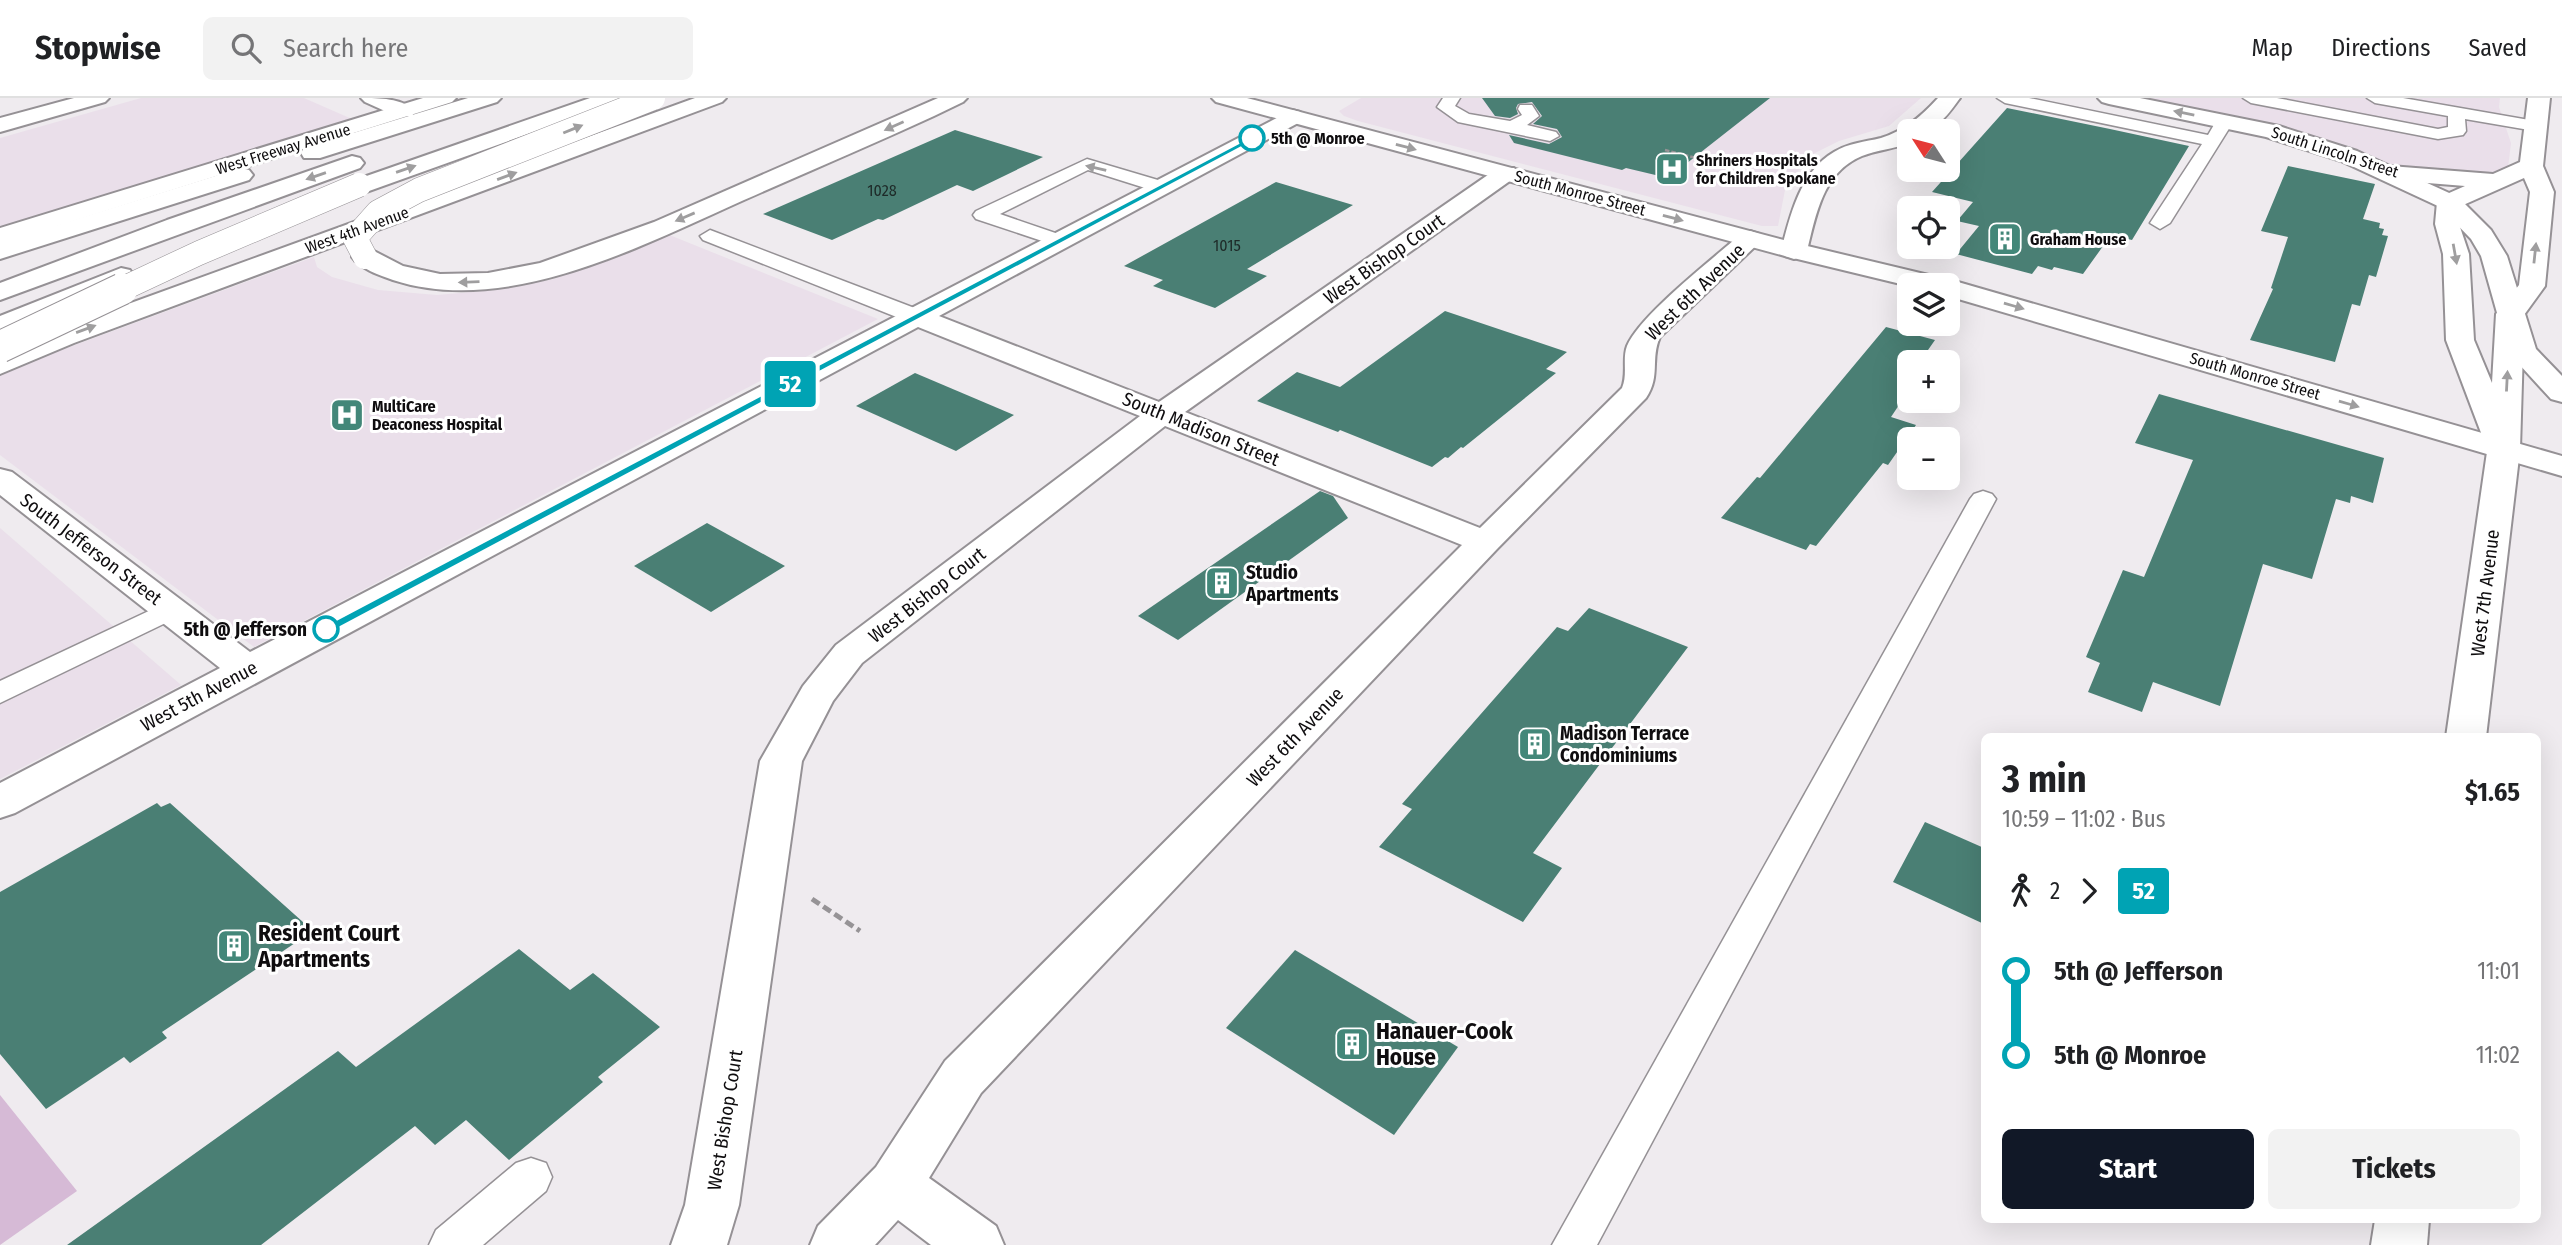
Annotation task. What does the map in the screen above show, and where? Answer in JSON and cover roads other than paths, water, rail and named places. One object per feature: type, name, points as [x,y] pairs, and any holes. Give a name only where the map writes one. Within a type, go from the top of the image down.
[{"type":"main road","points":[[0,125],[98,98]]},
{"type":"main road","points":[[372,98],[404,111]]},
{"type":"main road","name":"West Freeway Avenue","points":[[0,236],[445,98]]},
{"type":"main road","points":[[0,251],[490,98]]},
{"type":"main road","points":[[0,292],[176,225],[542,98]]},
{"type":"main road","points":[[0,326],[96,286],[359,185],[610,98]]},
{"type":"main road","points":[[653,98],[419,190],[378,212],[355,238],[366,257],[386,270],[448,282],[486,281],[538,272],[677,220],[956,98]]},
{"type":"main road","name":"West 4th Avenue","points":[[0,365],[64,337],[715,98]]},
{"type":"main road","name":"South Monroe Street","points":[[1223,98],[1306,110],[1506,173],[1794,251],[1897,275]]},
{"type":"main road","points":[[1930,119],[1949,98]]},
{"type":"main road","name":"South Lincoln Street","points":[[2109,98],[2271,131],[2390,173],[2493,181],[2552,194]]},
{"type":"main road","points":[[2510,314],[2532,286],[2552,194],[2531,166],[2539,98]]},
{"type":"main road","name":"West 5th Avenue","points":[[0,802],[1306,110]]},
{"type":"main road","points":[[1794,251],[1810,193],[1827,168],[1853,151],[1897,138]]},
{"type":"main road","points":[[2449,202],[2531,166]]},
{"type":"main road","name":"West Bishop Court","points":[[699,1245],[712,1205],[781,761],[817,695],[849,654],[1163,414],[1506,173]]},
{"type":"main road","name":"West 7th Avenue","points":[[2390,173],[2449,202],[2482,235],[2494,256],[2522,352],[2562,393]]},
{"type":"main road","points":[[0,347],[200,253],[359,185]]},
{"type":"main road","name":"West Freeway Avenue","points":[[0,251],[121,199]]},
{"type":"main road","name":"West 7th Avenue","points":[[2449,202],[2447,224],[2456,254],[2460,340],[2504,449]]},
{"type":"main road","name":"West 6th Avenue","points":[[838,1245],[895,1185],[963,1077],[1635,392],[1641,378],[1640,349],[1648,333],[1750,239]]},
{"type":"main road","name":"South Monroe Street","points":[[1960,291],[2562,466]]},
{"type":"main road","name":"West 7th Avenue","points":[[2467,733],[2504,449],[2510,314]]},
{"type":"main road","name":"South Madison Street","points":[[917,317],[1485,542]]},
{"type":"main road","name":"South Jefferson Street","points":[[0,479],[248,670]]},
{"type":"main road","points":[[895,1185],[976,1245]]},
{"type":"main road","points":[[2399,1245],[2402,1223]]},
{"type":"lane","points":[[1452,98],[1445,107],[1465,118],[1550,136]]},
{"type":"lane","points":[[2005,98],[2213,141]]},
{"type":"lane","points":[[2251,98],[2438,134],[2457,131],[2456,113]]},
{"type":"lane","points":[[2375,98],[2535,126]]},
{"type":"lane","points":[[1513,127],[1531,116],[1526,109]]},
{"type":"lane","points":[[2160,223],[2226,121]]},
{"type":"lane","points":[[983,215],[1087,164],[1161,187]]},
{"type":"lane","points":[[1026,176],[1066,173]]},
{"type":"lane","points":[[983,215],[985,195]]},
{"type":"lane","points":[[983,215],[1060,241]]},
{"type":"lane","points":[[710,236],[917,317]]},
{"type":"lane","points":[[1574,1245],[1983,499]]},
{"type":"lane","points":[[0,693],[170,610]]},
{"type":"lane","points":[[451,1245],[531,1177]]},
{"type":"place","name":"5th @ Monroe","points":[[1252,138]]},
{"type":"place","name":"Shriners Hospitals for Children Spokane","points":[[1672,169]]},
{"type":"place","name":"Graham House","points":[[2005,239]]},
{"type":"place","name":"MultiCare Deaconess Hospital","points":[[347,415]]},
{"type":"place","name":"Studio Apartments","points":[[1222,583]]},
{"type":"place","name":"5th @ Jefferson","points":[[326,629]]},
{"type":"place","name":"Madison Terrace Condominiums","points":[[1535,744]]},
{"type":"place","name":"Resident Court Apartments","points":[[234,946]]},
{"type":"place","name":"Hanauer-Cook House","points":[[1352,1044]]}]
